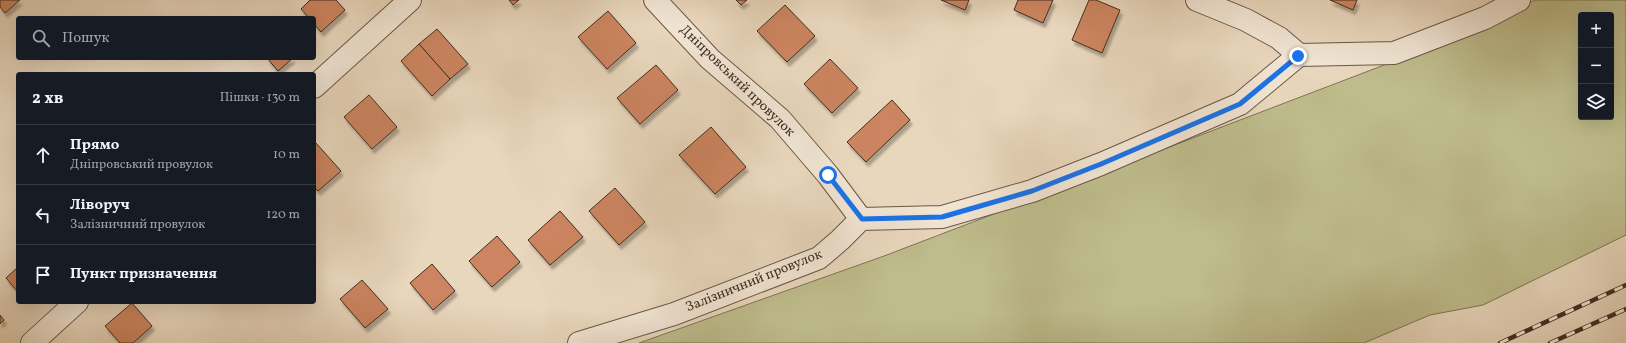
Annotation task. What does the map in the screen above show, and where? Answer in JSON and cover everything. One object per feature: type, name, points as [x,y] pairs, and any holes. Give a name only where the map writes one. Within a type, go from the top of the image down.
[{"type":"street","points":[[316,85],[410,0]]},
{"type":"street","name":"Дніпровський провулок","points":[[655,0],[710,58],[780,119],[828,175],[862,219]]},
{"type":"street","points":[[1197,0],[1246,20],[1279,38],[1298,56]]},
{"type":"street","points":[[862,219],[942,217],[1032,191],[1101,164],[1240,104],[1298,56],[1394,53],[1485,18],[1519,0]]},
{"type":"street","name":"Залізничний провулок","points":[[579,343],[674,314],[819,258],[862,219]]},
{"type":"street","points":[[32,343],[75,304]]},
{"type":"shaded area","points":[[1535,0],[1626,0],[1626,235],[1483,305],[1430,315],[1364,343],[639,343],[884,256],[1468,33]]},
{"type":"building","points":[[0,0],[20,0],[5,13],[0,7]]},
{"type":"building","points":[[310,0],[336,0],[345,10],[321,32],[316,26],[316,16],[307,16],[301,9]]},
{"type":"building","points":[[509,0],[519,0],[513,5]]},
{"type":"building","points":[[736,0],[747,0],[741,5]]},
{"type":"building","points":[[941,0],[969,0],[965,10]]},
{"type":"building","points":[[1018,0],[1053,0],[1043,23],[1014,10]]},
{"type":"building","points":[[1089,0],[1096,0],[1120,10],[1102,53],[1072,40]]},
{"type":"building","points":[[1330,0],[1357,0],[1353,10]]},
{"type":"building","points":[[785,5],[815,36],[787,62],[757,31]]},
{"type":"building","points":[[608,11],[636,43],[607,69],[578,37]]},
{"type":"building","points":[[437,29],[468,64],[450,79],[419,44]]},
{"type":"building","points":[[419,44],[450,79],[432,96],[401,61]]},
{"type":"building","points":[[830,59],[858,88],[832,113],[804,84]]},
{"type":"building","points":[[269,60],[291,60],[278,71]]},
{"type":"building","points":[[656,65],[678,90],[640,124],[617,98]]},
{"type":"building","points":[[369,95],[397,127],[372,149],[344,117]]},
{"type":"building","points":[[892,100],[910,120],[866,162],[847,142]]},
{"type":"building","points":[[711,127],[746,167],[715,194],[679,155]]},
{"type":"building","points":[[316,143],[341,171],[318,191],[316,189]]},
{"type":"building","points":[[615,188],[645,222],[619,245],[589,211]]},
{"type":"building","points":[[560,211],[583,237],[550,265],[528,240]]},
{"type":"building","points":[[497,236],[520,262],[492,287],[469,261]]},
{"type":"building","points":[[432,264],[455,291],[433,310],[410,283]]},
{"type":"building","points":[[16,269],[16,290],[6,278]]},
{"type":"building","points":[[362,280],[388,309],[365,328],[340,299]]},
{"type":"building","points":[[131,304],[133,304],[152,326],[133,343],[120,343],[105,326]]},
{"type":"building","points":[[0,315],[4,320],[0,324]]},
{"type":"railway","points":[[1500,343],[1626,285]]},
{"type":"railway","points":[[1550,343],[1626,309]]},
{"type":"route","points":[[828,175],[862,219],[942,217],[1032,191],[1101,164],[1240,104],[1298,56]]}]
